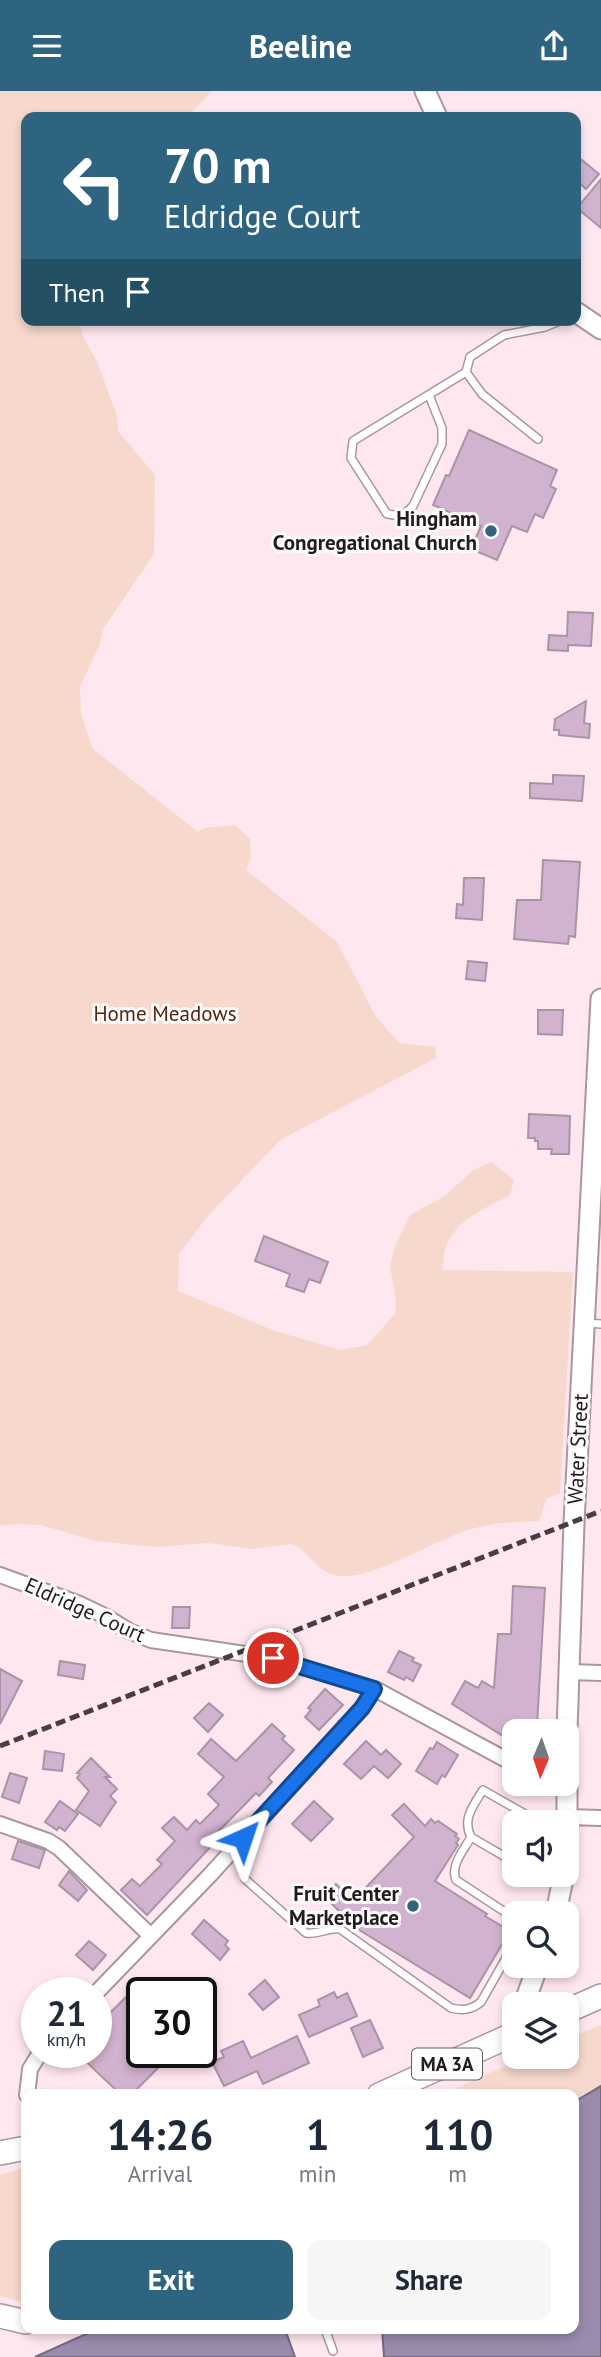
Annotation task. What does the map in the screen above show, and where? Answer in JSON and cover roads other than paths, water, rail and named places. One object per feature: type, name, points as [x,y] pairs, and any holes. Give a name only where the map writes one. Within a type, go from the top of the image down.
[{"type":"main road","points":[[425,91],[435,112]]},
{"type":"main road","points":[[581,319],[601,329]]},
{"type":"main road","name":"Water Street","points":[[567,1719],[593,1324],[601,999]]},
{"type":"main road","points":[[579,2006],[601,1996]]},
{"type":"main road","name":"MA 3A","points":[[392,2089],[502,2039]]},
{"type":"main road","points":[[0,2153],[21,2149]]},
{"type":"main road","points":[[0,2316],[21,2321]]},
{"type":"street","name":"Eldridge Court","points":[[0,1575],[99,1612],[129,1632],[151,1640],[273,1658],[374,1689],[393,1696],[502,1757]]},
{"type":"street","points":[[569,1672],[601,1673]]},
{"type":"street","points":[[112,1977],[362,1708],[374,1689]]},
{"type":"street","points":[[579,1819],[601,1818]]},
{"type":"street","points":[[0,1824],[54,1844],[151,1937]]},
{"type":"street","points":[[28,2089],[31,2068]]},
{"type":"lane","points":[[429,395],[442,428],[442,444],[414,506],[402,516],[387,514],[351,458],[353,442],[466,372],[470,357],[504,335],[547,326]]},
{"type":"lane","points":[[466,372],[482,394],[538,439]]},
{"type":"lane","points":[[502,1855],[471,1837],[467,1818],[483,1790],[517,1810]]},
{"type":"lane","points":[[471,1837],[455,1865],[456,1880],[502,1909]]},
{"type":"lane","points":[[245,1879],[306,1933],[340,1929],[458,2010],[474,2008],[481,2002],[502,1965]]},
{"type":"lane","points":[[327,2334],[333,2351]]},
{"type":"railway","points":[[0,1746],[601,1511]]},
{"type":"place","name":"Hingham Congregational Church","points":[[491,531]]},
{"type":"place","name":"Fruit Center Marketplace","points":[[413,1906]]},
{"type":"park label","name":"Home Meadows","points":[[165,1014]]}]
